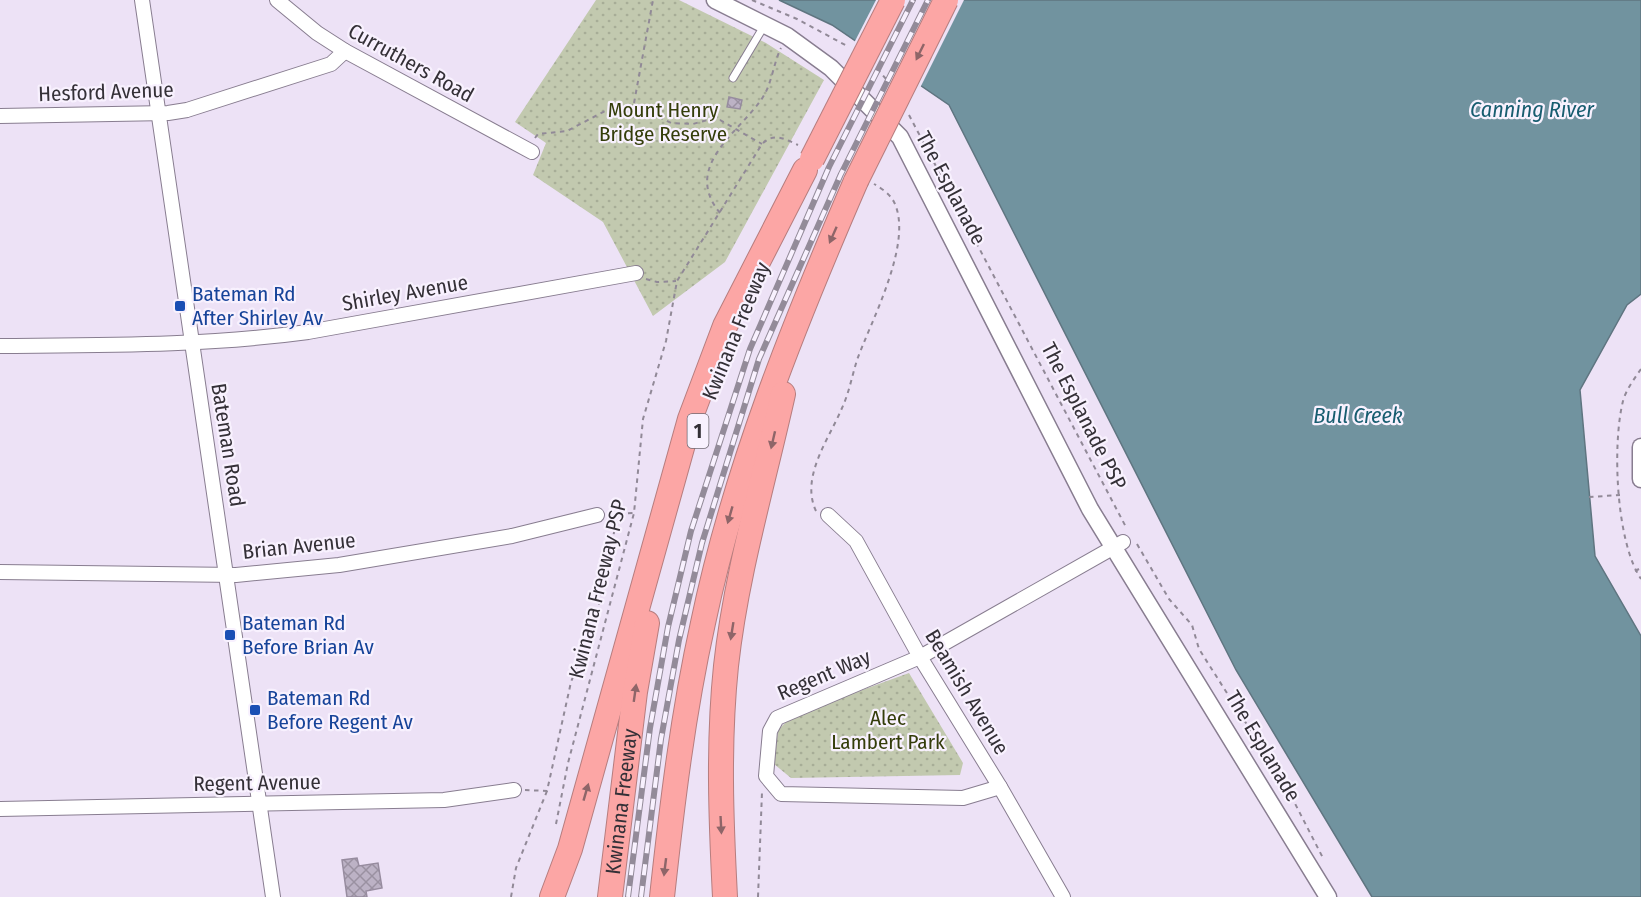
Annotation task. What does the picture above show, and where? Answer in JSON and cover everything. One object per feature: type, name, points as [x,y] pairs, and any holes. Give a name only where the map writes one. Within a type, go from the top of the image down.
[{"type":"highway","name":"Kwinana Freeway","points":[[610,897],[635,692],[648,617],[684,474],[715,378],[808,159],[893,0]]},
{"type":"highway","points":[[662,897],[679,757],[703,622],[753,438],[799,321],[946,0]]},
{"type":"highway","points":[[552,897],[570,849],[690,419],[725,326],[808,159]]},
{"type":"highway","points":[[725,897],[720,797],[726,664],[736,603],[799,321]]},
{"type":"street","name":"Bateman Road","points":[[142,0],[273,897]]},
{"type":"street","name":"Curruthers Road","points":[[276,0],[317,33],[345,51],[532,152]]},
{"type":"street","name":"The Esplanade","points":[[716,0],[787,36],[831,68],[900,137],[1070,465],[1090,509],[1125,540],[1160,619],[1328,897]]},
{"type":"street","name":"Hesford Avenue","points":[[0,116],[159,113],[187,110],[216,103],[331,64],[345,51]]},
{"type":"street","name":"Shirley Avenue","points":[[0,346],[192,344],[308,332],[636,273]]},
{"type":"street","points":[[1641,447],[1641,479]]},
{"type":"street","name":"Brian Avenue","points":[[0,572],[226,574],[339,565],[512,536],[597,514]]},
{"type":"street","name":"Beamish Avenue","points":[[828,515],[855,541],[920,657],[1000,787],[1063,897]]},
{"type":"street","name":"Regent Way","points":[[766,776],[770,731],[777,718],[920,657],[1125,540]]},
{"type":"street","points":[[766,776],[782,794],[963,798],[1000,787]]},
{"type":"street","name":"Regent Avenue","points":[[0,808],[444,800],[514,790]]},
{"type":"lane","points":[[733,78],[765,24]]},
{"type":"path","points":[[634,104],[640,82],[653,0]]},
{"type":"path","points":[[752,0],[797,19],[853,49]]},
{"type":"path","points":[[720,213],[710,195],[708,176],[716,150],[762,100],[787,36],[797,19]]},
{"type":"path","points":[[869,62],[894,86]]},
{"type":"path","points":[[532,152],[533,139],[538,134],[567,131],[607,110],[634,104],[671,123],[693,124],[707,120],[720,120],[762,144],[772,137],[781,137],[808,159]]},
{"type":"path","name":"The Esplanade PSP","points":[[905,107],[1125,540],[1169,599],[1192,625],[1199,649],[1286,786],[1326,866]]},
{"type":"path","name":"Kwinana Freeway PSP","points":[[564,792],[568,763],[634,513],[643,419],[666,341],[677,281],[762,144]]},
{"type":"path","points":[[828,515],[816,510],[811,497],[812,476],[844,405],[858,359],[883,301],[897,251],[899,222],[894,202],[863,181]]},
{"type":"path","points":[[636,273],[657,282],[677,281]]},
{"type":"path","points":[[1641,369],[1623,400],[1618,452],[1625,540],[1635,571],[1641,579]]},
{"type":"path","points":[[1590,497],[1620,495]]},
{"type":"path","points":[[597,514],[634,513]]},
{"type":"path","points":[[511,897],[516,868],[547,791],[571,682],[597,614],[616,523],[615,520],[597,514]]},
{"type":"path","points":[[1635,571],[1641,568]]},
{"type":"path","points":[[758,897],[759,829],[766,776]]},
{"type":"path","points":[[514,790],[547,791]]},
{"type":"green space","name":"Mount Henry Bridge Reserve","points":[[596,0],[679,0],[766,43],[824,80],[725,262],[653,316],[603,222],[533,175],[546,143],[515,122]]},
{"type":"green space","name":"Alec Lambert Park","points":[[909,673],[963,763],[960,775],[791,778],[774,764],[778,730],[793,715]]},
{"type":"water","name":"Bull Creek","points":[[779,0],[1641,0],[1641,294],[1627,305],[1580,390],[1595,556],[1641,636],[1641,897],[1372,897],[1236,670],[949,105],[832,25]]},
{"type":"pier","points":[[876,0],[964,0],[920,88],[854,43]]},
{"type":"building","points":[[729,97],[742,100],[740,109],[727,107]]},
{"type":"building","points":[[357,858],[359,866],[378,863],[382,888],[366,891],[367,897],[347,897],[342,860]]},
{"type":"railway","points":[[628,897],[650,728],[668,627],[691,531],[750,349],[829,167],[913,0]]},
{"type":"railway","points":[[641,897],[661,739],[679,640],[702,543],[759,359],[841,174],[928,0]]},
{"type":"place","name":"Bateman Rd After Shirley Av","points":[[180,306]]},
{"type":"place","name":"Bateman Rd Before Brian Av","points":[[230,635]]},
{"type":"place","name":"Bateman Rd Before Regent Av","points":[[255,710]]},
{"type":"water label","name":"Canning River","points":[[1532,109]]}]
